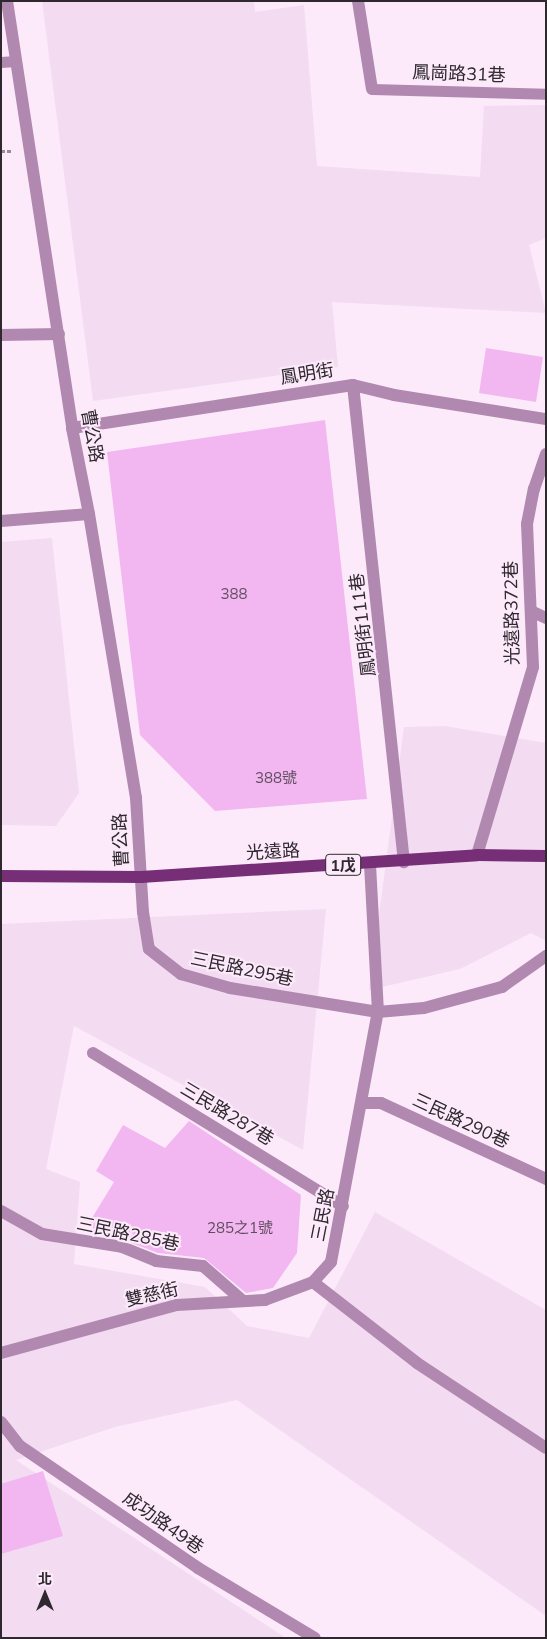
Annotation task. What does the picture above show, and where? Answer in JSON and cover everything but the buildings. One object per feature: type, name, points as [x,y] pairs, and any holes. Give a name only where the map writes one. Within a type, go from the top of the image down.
[{"type":"main road","name":"光遠路","points":[[1,876],[141,877],[404,862],[477,855],[546,856]]},
{"type":"street","name":"曹公路","points":[[7,1],[72,428],[90,514],[136,798],[141,877]]},
{"type":"street","points":[[358,1],[372,89]]},
{"type":"street","points":[[1,335],[59,334]]},
{"type":"street","name":"鳳明街","points":[[72,428],[353,385],[394,395],[546,420]]},
{"type":"street","name":"鳳明街111巷","points":[[353,385],[388,690],[404,862]]},
{"type":"street","name":"光遠路372巷","points":[[477,855],[533,667],[533,612],[527,524],[534,489],[546,454]]},
{"type":"street","points":[[1,521],[90,514]]},
{"type":"street","points":[[533,612],[546,618]]},
{"type":"street","name":"三民路","points":[[313,1282],[331,1262],[378,1012],[370,864]]},
{"type":"street","name":"三民路295巷","points":[[141,877],[149,949],[181,974],[230,988],[378,1012],[424,1008],[502,986],[546,956]]},
{"type":"street","name":"三民路287巷","points":[[92,1053],[343,1206]]},
{"type":"street","name":"三民路290巷","points":[[360,1103],[381,1103],[546,1179]]},
{"type":"street","name":"三民路285巷","points":[[1,1211],[42,1234],[108,1244],[156,1261],[203,1266],[242,1300]]},
{"type":"street","points":[[313,1282],[417,1363],[546,1448]]},
{"type":"street","name":"雙慈街","points":[[1,1353],[177,1305],[265,1300],[313,1282]]},
{"type":"street","name":"成功路49巷","points":[[1,1422],[20,1446],[198,1568],[316,1638]]},
{"type":"lane","points":[[1,62],[16,61]]},
{"type":"lane","name":"鳳崗路31巷","points":[[372,89],[546,94]]},
{"type":"shaded area","points":[[42,1],[254,1],[255,12],[304,5],[317,166],[480,177],[484,106],[546,105],[546,238],[529,245],[546,313],[332,302],[338,367],[93,401]]},
{"type":"shaded area","points":[[52,538],[79,793],[56,826],[1,825],[1,542]]},
{"type":"shaded area","points":[[445,726],[546,743],[546,941],[531,933],[460,969],[369,990],[404,727]]},
{"type":"shaded area","points":[[326,909],[303,1150],[74,1026],[46,1169],[80,1182],[74,1264],[205,1287],[247,1326],[309,1338],[375,1212],[546,1310],[546,1616],[237,1400],[115,1427],[16,1460],[286,1638],[1,1638],[1,924]]}]
